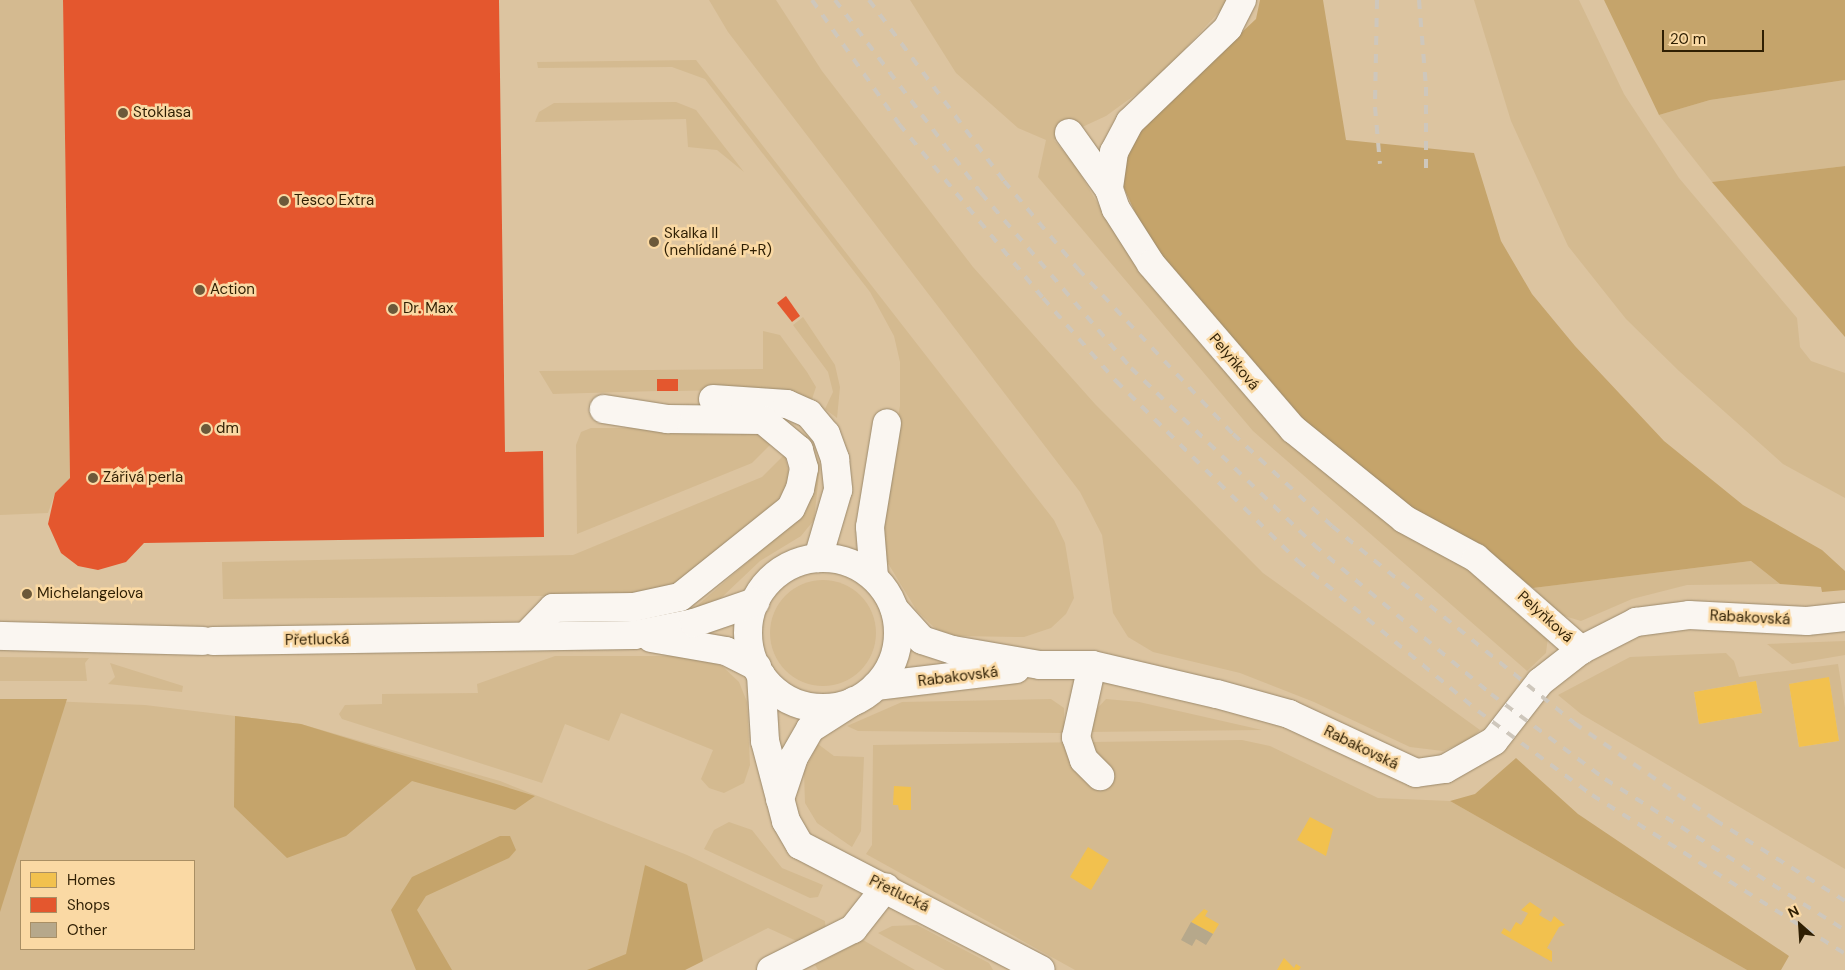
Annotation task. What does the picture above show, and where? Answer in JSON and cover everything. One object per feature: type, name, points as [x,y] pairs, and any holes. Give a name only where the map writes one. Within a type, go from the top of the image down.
[{"type":"main road","points":[[1109,189],[1114,152],[1130,122],[1228,28],[1242,0]]},
{"type":"main road","name":"Pelyňková","points":[[1069,133],[1109,189],[1123,223],[1152,264],[1293,429],[1404,519],[1476,558],[1581,650]]},
{"type":"main road","points":[[526,636],[554,608],[634,607],[680,597],[791,508],[800,489],[804,468],[799,450],[763,420],[667,418],[604,409],[667,400],[743,399],[788,404],[809,414],[826,434],[835,459],[838,490],[818,558]]},
{"type":"main road","points":[[874,577],[870,527],[887,423]]},
{"type":"main road","name":"Přetlucká","points":[[780,799],[794,757],[810,729],[876,686],[896,649],[895,610],[874,577],[851,563],[818,558],[777,574],[755,602],[748,636],[759,671],[762,724],[780,799],[800,845],[886,886],[1041,970]]},
{"type":"main road","name":"Přetlucká","points":[[634,635],[694,623],[755,602]]},
{"type":"main road","name":"Rabakovská","points":[[895,610],[922,640],[979,656],[1040,665],[1092,665],[1290,714],[1416,773],[1445,769],[1494,741],[1540,682],[1581,650],[1643,621],[1690,615],[1806,620],[1845,617]]},
{"type":"main road","name":"Přetlucká","points":[[0,636],[208,641],[634,635],[726,651],[759,671],[779,693],[801,704],[828,707],[854,701]]},
{"type":"main road","name":"Rabakovská","points":[[876,686],[948,681],[1040,665]]},
{"type":"main road","points":[[1092,665],[1076,737],[1084,760],[1100,776]]},
{"type":"main road","points":[[771,970],[853,929],[886,886]]},
{"type":"shaded area","points":[[0,0],[63,0],[70,478],[55,493],[48,513],[0,515]]},
{"type":"shaded area","points":[[709,0],[776,0],[822,71],[973,267],[1095,404],[1263,573],[1480,730],[1469,740],[1443,751],[1410,747],[1314,702],[1240,673],[1153,652],[1128,637],[1113,613],[1102,535],[1080,492],[728,32]]},
{"type":"shaded area","points":[[910,0],[1230,0],[1157,79],[1106,116],[1054,140],[1075,165],[1112,228],[1271,421],[1472,564],[1548,637],[1546,653],[1527,671],[1253,431],[1038,177],[1046,140],[1018,128],[956,73]]},
{"type":"shaded area","points":[[1260,0],[1323,0],[1346,140],[1474,153],[1501,241],[1532,294],[1575,346],[1664,441],[1743,505],[1822,550],[1845,571],[1845,590],[1822,592],[1821,587],[1780,584],[1751,561],[1533,588],[1474,546],[1412,512],[1325,445],[1156,258],[1123,186],[1126,149],[1145,123],[1256,19]]},
{"type":"shaded area","points":[[1474,0],[1579,0],[1624,94],[1679,178],[1797,318],[1800,347],[1811,361],[1845,373],[1845,498],[1783,464],[1679,371],[1626,319],[1568,246],[1511,121]]},
{"type":"shaded area","points":[[1604,0],[1845,0],[1845,80],[1710,100],[1659,115]]},
{"type":"shaded area","points":[[696,60],[1054,520],[1065,543],[1074,598],[1066,614],[1051,628],[1024,637],[956,636],[936,629],[917,611],[886,560],[879,518],[900,406],[900,362],[894,336],[870,292],[705,79],[672,67],[538,68],[537,62]]},
{"type":"shaded area","points":[[1845,80],[1845,166],[1712,182],[1659,115],[1710,100]]},
{"type":"shaded area","points":[[676,102],[696,110],[744,172],[717,150],[688,147],[686,119],[535,122],[539,112],[554,103]]},
{"type":"shaded area","points":[[1845,166],[1845,337],[1712,182]]},
{"type":"shaded area","points":[[803,317],[835,365],[840,387],[837,418],[825,409],[833,392],[828,372],[793,325]]},
{"type":"shaded area","points":[[763,331],[780,335],[807,372],[816,387],[812,399],[766,389],[678,391],[677,379],[657,379],[657,391],[553,394],[539,371],[763,369]]},
{"type":"shaded area","points":[[591,428],[747,428],[776,439],[752,463],[577,534],[576,445],[581,432]]},
{"type":"shaded area","points":[[806,435],[820,465],[814,520],[801,536],[760,561],[721,598],[692,610],[806,512],[816,476],[803,439]]},
{"type":"shaded area","points":[[785,454],[789,476],[779,502],[686,580],[663,591],[634,595],[223,599],[222,562],[573,555],[762,477]]},
{"type":"shaded area","points":[[1751,561],[1780,584],[1687,585],[1632,599],[1581,621],[1561,615],[1533,588]]},
{"type":"shaded area","points":[[823,580],[843,584],[861,595],[872,613],[876,633],[872,653],[861,671],[843,682],[823,686],[803,682],[785,671],[774,653],[770,633],[774,613],[785,595],[803,584]]},
{"type":"shaded area","points":[[1845,641],[1845,655],[1792,664],[1767,644]]},
{"type":"shaded area","points":[[1726,653],[1734,661],[1739,677],[1838,664],[1845,708],[1845,869],[1581,714],[1558,695],[1630,657]],"holes":[[[1829,678],[1839,741],[1799,747],[1789,684]],[[1756,681],[1762,713],[1699,724],[1694,692]]]},
{"type":"shaded area","points":[[555,656],[691,656],[722,666],[739,682],[747,702],[750,765],[744,783],[724,793],[709,788],[701,779],[713,750],[621,713],[609,741],[565,724],[542,783],[342,719],[339,714],[345,705],[382,704],[382,694],[478,693],[477,684]]},
{"type":"shaded area","points":[[0,657],[89,658],[85,663],[87,681],[0,681]]},
{"type":"shaded area","points":[[110,663],[183,686],[182,692],[108,684],[115,677]]},
{"type":"shaded area","points":[[0,699],[145,705],[301,724],[500,781],[687,855],[825,921],[826,933],[801,943],[768,928],[685,970],[0,970]]},
{"type":"shaded area","points":[[0,699],[67,699],[0,912]]},
{"type":"shaded area","points":[[1051,699],[1064,708],[1064,733],[858,731],[847,726],[902,702]]},
{"type":"shaded area","points":[[1106,699],[1139,702],[1262,730],[1087,732],[1093,713]]},
{"type":"shaded area","points":[[235,716],[301,724],[535,796],[515,810],[412,781],[346,836],[287,858],[234,807]]},
{"type":"shaded area","points":[[1242,740],[1270,746],[1378,798],[1450,801],[1747,970],[1075,970],[866,854],[872,845],[873,745]]},
{"type":"shaded area","points":[[818,744],[834,756],[864,757],[861,831],[852,847],[817,823],[805,803],[804,772]]},
{"type":"shaded area","points":[[1516,758],[1578,814],[1789,956],[1781,970],[1747,970],[1450,801],[1475,794]]},
{"type":"shaded area","points":[[729,822],[752,830],[782,868],[823,885],[818,897],[810,898],[704,849],[714,830]]},
{"type":"shaded area","points":[[500,836],[510,836],[516,850],[509,858],[426,896],[417,910],[452,970],[416,970],[391,910],[412,877]]},
{"type":"shaded area","points":[[645,865],[687,884],[703,961],[685,970],[587,970],[626,954]]},
{"type":"shaded area","points":[[917,925],[989,963],[993,970],[945,970],[878,933],[892,926]]},
{"type":"shaded area","points":[[863,940],[915,970],[818,970],[815,965]]},
{"type":"building: Homes","points":[[1829,677],[1839,741],[1799,747],[1789,684]]},
{"type":"building: Homes","points":[[1756,681],[1762,713],[1699,724],[1694,692]]},
{"type":"building: Homes","points":[[894,786],[911,787],[911,810],[899,810],[898,805],[893,805]]},
{"type":"building: Homes","points":[[1310,817],[1333,829],[1326,856],[1297,840]]},
{"type":"building: Homes","points":[[1088,847],[1109,860],[1091,890],[1070,877]]},
{"type":"building: Homes","points":[[1530,902],[1542,910],[1539,915],[1551,922],[1554,916],[1565,925],[1559,927],[1547,948],[1552,951],[1552,962],[1501,933],[1504,928],[1510,932],[1516,922],[1521,925],[1528,913],[1521,910]]},
{"type":"building: Homes","points":[[1204,909],[1208,911],[1205,916],[1219,924],[1213,934],[1191,922]]},
{"type":"building: Homes","points":[[1284,958],[1294,968],[1296,964],[1301,967],[1299,970],[1277,970]]},
{"type":"building: Shops","name":"Tesco Extra","points":[[63,0],[499,0],[505,452],[543,451],[544,537],[144,543],[126,562],[98,570],[78,566],[61,553],[48,524],[55,493],[70,478]]},
{"type":"building: Shops","points":[[786,296],[800,316],[792,322],[777,303]]},
{"type":"building: Shops","points":[[657,379],[678,379],[678,391],[657,391]]},
{"type":"building: Other","points":[[1191,922],[1213,934],[1206,945],[1196,939],[1192,946],[1181,940]]},
{"type":"railway","points":[[812,0],[899,124],[1043,298],[1116,381],[1298,561],[1478,711],[1592,795],[1845,954]]},
{"type":"railway","points":[[835,0],[981,193],[1131,368],[1314,545],[1491,694],[1605,779],[1845,930]]},
{"type":"railway","points":[[869,0],[1004,181],[1078,269],[1233,434],[1332,526],[1574,723],[1715,820],[1845,901]]},
{"type":"railway","points":[[1377,0],[1375,107],[1380,164]]},
{"type":"railway","points":[[1419,0],[1426,87],[1426,176]]},
{"type":"place","name":"Stoklasa","points":[[123,113]]},
{"type":"place","name":"Tesco Extra","points":[[284,201]]},
{"type":"place","name":"Skalka II (nehlídané P+R)","points":[[654,242]]},
{"type":"place","name":"Action","points":[[200,290]]},
{"type":"place","name":"Dr. Max","points":[[393,309]]},
{"type":"place","name":"dm","points":[[206,429]]},
{"type":"place","name":"Zářivá perla","points":[[93,478]]},
{"type":"place","name":"Michelangelova","points":[[27,594]]}]
